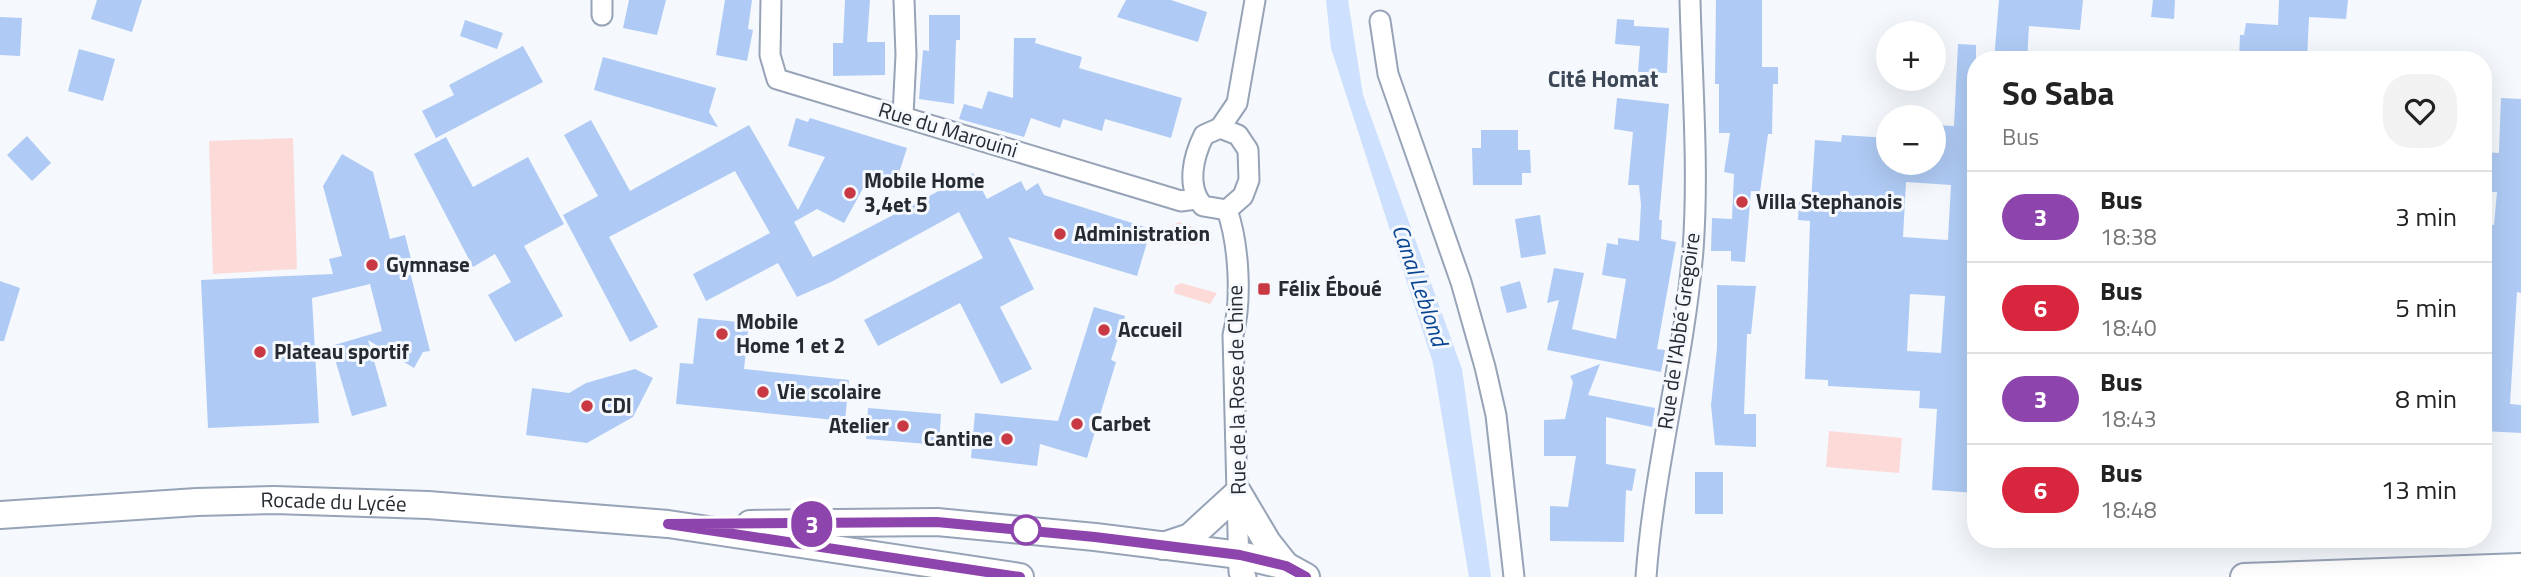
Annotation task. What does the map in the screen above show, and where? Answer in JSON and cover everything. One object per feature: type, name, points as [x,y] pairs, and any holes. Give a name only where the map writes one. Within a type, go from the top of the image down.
[{"type":"main road","points":[[1161,546],[1190,537],[1238,493],[1267,542],[1296,571]]},
{"type":"main road","name":"Rocade du Lycée","points":[[0,515],[274,500],[428,505],[668,524],[1020,577]]},
{"type":"main road","name":"Rocade du Lycée","points":[[668,524],[937,522],[1161,546],[1239,570],[1296,571]]},
{"type":"main road","points":[[2244,577],[2521,567]]},
{"type":"street","name":"Rue du Marouini","points":[[771,0],[770,55],[777,79],[1181,201],[1196,199]]},
{"type":"street","points":[[903,115],[906,55],[904,0]]},
{"type":"street","points":[[1220,128],[1238,135],[1248,150],[1249,180],[1243,196],[1227,210],[1203,206],[1196,199],[1192,188],[1196,151],[1204,135],[1220,128],[1237,103],[1255,0]]},
{"type":"street","name":"Rue de l'Abbé Gregoire","points":[[1646,577],[1657,477],[1682,339],[1693,249],[1689,0]]},
{"type":"street","points":[[1380,21],[1388,74],[1461,282],[1485,367],[1496,415],[1514,577]]},
{"type":"street","name":"Rue de la Rose de Chine","points":[[1227,210],[1236,235],[1237,321],[1233,335],[1239,570]]},
{"type":"shaded area","points":[[293,138],[297,269],[213,274],[209,141]]},
{"type":"shaded area","points":[[1179,222],[1210,233],[1212,239],[1209,244],[1170,244],[1168,241],[1173,225]]},
{"type":"shaded area","points":[[1181,283],[1217,293],[1210,304],[1174,293],[1175,286]]},
{"type":"shaded area","points":[[1829,431],[1902,438],[1899,473],[1826,467]]},
{"type":"water","name":"Canal Leblond","points":[[1326,0],[1348,0],[1363,95],[1462,369],[1491,577],[1469,577],[1433,363],[1331,48]]},
{"type":"building","points":[[97,0],[142,0],[132,32],[91,19]]},
{"type":"building","points":[[629,0],[666,0],[657,35],[623,28]]},
{"type":"building","points":[[725,0],[752,0],[748,29],[753,30],[747,61],[716,55]]},
{"type":"building","points":[[845,0],[870,0],[867,42],[885,42],[885,75],[833,76],[833,43],[843,43]]},
{"type":"building","points":[[1126,0],[1171,0],[1207,12],[1198,42],[1117,17]]},
{"type":"building","points":[[1716,0],[1762,0],[1762,67],[1778,67],[1778,84],[1773,84],[1772,134],[1768,134],[1760,192],[1751,191],[1745,262],[1731,261],[1731,251],[1711,251],[1712,218],[1732,219],[1734,174],[1724,172],[1730,133],[1719,133],[1719,84],[1715,84]]},
{"type":"building","points":[[1999,0],[2083,0],[2080,30],[2029,26],[2028,51],[1995,51]]},
{"type":"building","points":[[2153,0],[2175,0],[2174,19],[2151,17]]},
{"type":"building","points":[[2279,0],[2348,0],[2346,19],[2309,17],[2307,51],[2239,51],[2240,35],[2244,35],[2246,23],[2278,25]]},
{"type":"building","points":[[929,15],[960,15],[960,40],[956,40],[954,104],[919,99],[923,50],[929,51]]},
{"type":"building","points":[[0,17],[22,18],[20,56],[0,55]]},
{"type":"building","points":[[1617,19],[1634,20],[1634,26],[1669,28],[1667,73],[1638,72],[1640,46],[1615,44]]},
{"type":"building","points":[[465,20],[503,33],[497,49],[460,36]]},
{"type":"building","points":[[1014,38],[1036,38],[1035,43],[1082,57],[1079,68],[1182,98],[1171,138],[1105,119],[1102,131],[1063,119],[1060,128],[1031,118],[1024,137],[959,119],[964,104],[982,109],[988,91],[1013,98]]},
{"type":"building","points":[[1958,44],[1976,45],[1976,51],[1967,51],[1967,492],[1932,490],[1937,409],[1919,408],[1920,391],[1828,386],[1828,380],[1805,379],[1810,221],[1798,220],[1799,202],[1811,202],[1815,140],[1841,142],[1842,135],[1876,137],[1876,175],[1946,175],[1946,126],[1954,126]],"holes":[[[1906,182],[1951,185],[1948,240],[1903,237]],[[1910,294],[1945,296],[1941,353],[1907,351]]]},
{"type":"building","points":[[523,46],[543,82],[436,138],[422,111],[454,95],[449,85]]},
{"type":"building","points":[[79,49],[115,59],[103,101],[68,91]]},
{"type":"building","points":[[603,57],[716,88],[709,112],[718,127],[594,90]]},
{"type":"building","points":[[1617,98],[1669,104],[1659,220],[1662,220],[1661,239],[1676,242],[1657,349],[1665,350],[1661,372],[1547,350],[1559,300],[1547,303],[1554,268],[1584,273],[1572,329],[1616,339],[1626,279],[1602,275],[1607,243],[1618,245],[1618,238],[1639,241],[1641,205],[1639,185],[1628,185],[1633,132],[1614,129]]},
{"type":"building","points":[[2501,98],[2521,99],[2521,293],[2517,292],[2510,404],[2521,405],[2521,433],[2492,431],[2492,225],[2497,192],[2492,192],[2492,153],[2499,153]]},
{"type":"building","points":[[796,118],[808,122],[810,118],[907,148],[897,179],[872,172],[844,223],[817,209],[794,222],[813,257],[973,173],[987,199],[1021,181],[1026,191],[1038,183],[1044,195],[1151,229],[1137,276],[1008,237],[1034,289],[1000,307],[1032,369],[1001,384],[960,303],[878,346],[864,320],[983,258],[959,212],[833,281],[797,297],[778,263],[706,301],[693,274],[770,233],[735,171],[609,237],[658,327],[630,342],[563,215],[598,196],[564,135],[591,120],[630,191],[749,125],[798,210],[825,157],[788,146]]},
{"type":"building","points":[[1481,130],[1518,130],[1518,150],[1530,150],[1531,173],[1522,173],[1522,185],[1473,185],[1472,148],[1481,148]]},
{"type":"building","points":[[27,136],[51,163],[32,181],[7,155]]},
{"type":"building","points":[[446,137],[473,187],[528,157],[564,224],[524,246],[563,316],[515,342],[488,295],[511,282],[495,254],[473,267],[414,154]]},
{"type":"building","points":[[342,154],[373,172],[390,239],[405,235],[414,271],[410,272],[430,351],[423,352],[414,368],[368,340],[387,406],[352,416],[331,346],[382,331],[370,284],[312,298],[319,423],[208,428],[201,280],[333,274],[329,259],[342,256],[323,186]]},
{"type":"building","points":[[1540,215],[1546,254],[1521,258],[1515,219]]},
{"type":"building","points":[[0,281],[20,288],[4,341],[0,341]]},
{"type":"building","points":[[1520,281],[1527,308],[1507,313],[1500,287]]},
{"type":"building","points":[[1717,285],[1756,286],[1751,334],[1747,334],[1744,414],[1756,414],[1756,447],[1715,445],[1711,405],[1717,348]]},
{"type":"building","points":[[1094,307],[1125,316],[1111,360],[1116,362],[1087,458],[1040,444],[1037,466],[971,458],[975,413],[1058,421]]},
{"type":"building","points":[[698,318],[749,323],[744,369],[849,380],[845,421],[676,404],[680,363],[693,364]]},
{"type":"building","points":[[1600,364],[1588,395],[1655,408],[1652,427],[1606,417],[1606,464],[1636,469],[1632,491],[1626,490],[1624,542],[1550,541],[1550,506],[1568,507],[1576,456],[1544,456],[1544,420],[1565,419],[1573,382],[1570,376]]},
{"type":"building","points":[[635,369],[653,378],[633,417],[587,443],[526,435],[532,388],[569,393],[586,383]]},
{"type":"building","name":"Atelier","points":[[868,408],[941,414],[939,445],[866,439]]},
{"type":"building","points":[[1695,472],[1723,472],[1723,514],[1695,514]]},
{"type":"bus line","name":"3","points":[[1020,577],[668,524],[937,522],[1095,537],[1240,555],[1286,566],[1306,577]]},
{"type":"place","name":"Mobile Home 3,4et 5","points":[[850,193]]},
{"type":"place","name":"Villa Stephanois","points":[[1742,202]]},
{"type":"place","name":"Administration","points":[[1060,234]]},
{"type":"place","name":"Gymnase","points":[[372,265]]},
{"type":"place","name":"Félix Éboué","points":[[1264,289]]},
{"type":"place","name":"Accueil","points":[[1104,330]]},
{"type":"place","name":"Mobile Home 1 et 2","points":[[722,334]]},
{"type":"place","name":"Plateau sportif","points":[[260,352]]},
{"type":"place","name":"Vie scolaire","points":[[763,392]]},
{"type":"place","name":"CDI","points":[[587,406]]},
{"type":"place","name":"Carbet","points":[[1077,424]]},
{"type":"place","name":"Atelier","points":[[903,426]]},
{"type":"place","name":"Cantine","points":[[1007,439]]},
{"type":"district","name":"Cité Homat","points":[[1603,79]]}]
